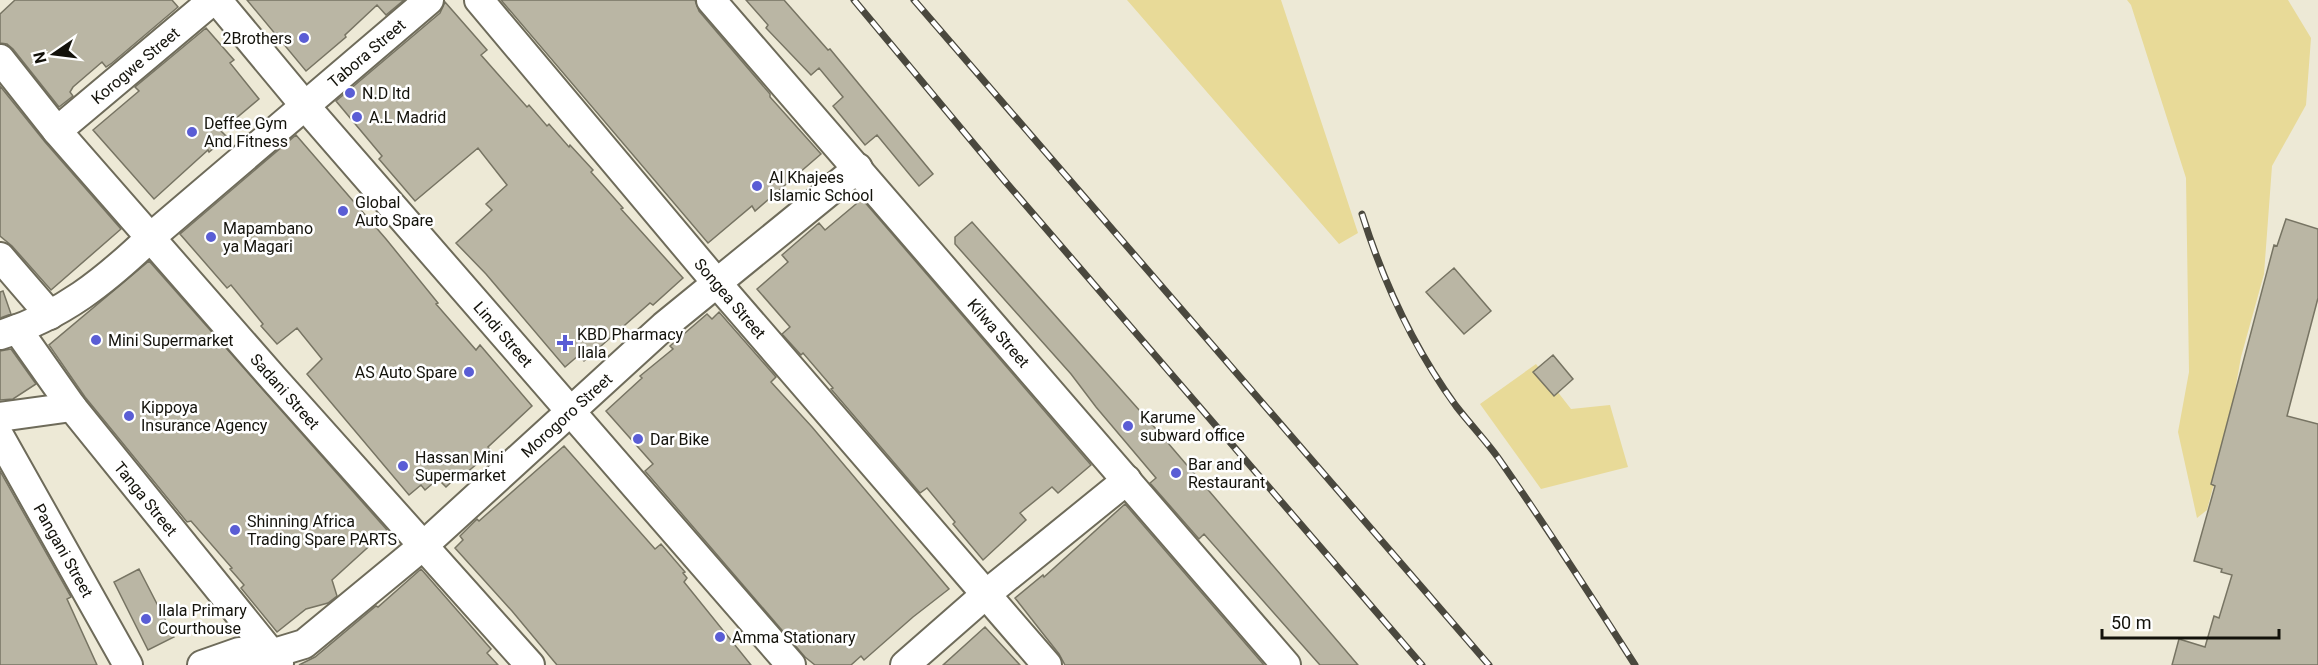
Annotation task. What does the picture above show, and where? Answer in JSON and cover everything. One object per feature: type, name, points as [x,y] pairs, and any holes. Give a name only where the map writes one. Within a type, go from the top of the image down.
[{"type":"street","name":"Lindi Street","points":[[215,0],[791,665]]},
{"type":"street","name":"Korogwe Street","points":[[57,131],[215,0]]},
{"type":"street","name":"Tabora Street","points":[[8,332],[50,315],[96,286],[429,0]]},
{"type":"street","name":"Songea Street","points":[[478,0],[716,282],[1047,665]]},
{"type":"street","name":"Kilwa Street","points":[[711,0],[1286,665]]},
{"type":"street","name":"Sadani Street","points":[[0,58],[57,131],[274,379],[530,665]]},
{"type":"street","name":"Morogoro Street","points":[[276,659],[304,644],[424,545],[716,282],[858,168]]},
{"type":"street","points":[[0,257],[50,315]]},
{"type":"street","name":"Tanga Street","points":[[8,332],[72,407],[276,659]]},
{"type":"street","points":[[0,417],[72,407]]},
{"type":"street","name":"Pangani Street","points":[[0,437],[128,665]]},
{"type":"street","points":[[905,665],[1127,480]]},
{"type":"street","points":[[202,665],[239,652],[276,659]]},
{"type":"shaded area","points":[[1127,0],[1281,0],[1358,233],[1339,244]]},
{"type":"shaded area","points":[[2127,0],[2288,0],[2311,38],[2306,105],[2272,166],[2264,274],[2241,357],[2228,430],[2207,510],[2197,518],[2178,432],[2189,372],[2186,178],[2131,5]]},
{"type":"shaded area","points":[[1536,364],[1571,409],[1610,405],[1628,467],[1541,489],[1480,404]]},
{"type":"building","points":[[15,0],[172,0],[178,7],[112,63],[106,67],[102,62],[73,87],[70,92],[73,96],[59,107],[13,49],[7,44],[0,43],[0,14]]},
{"type":"building","points":[[247,0],[404,0],[386,15],[377,5],[345,35],[346,37],[306,71]]},
{"type":"building","points":[[501,0],[695,0],[699,11],[770,94],[770,97],[821,154],[755,211],[752,206],[708,243]]},
{"type":"building","points":[[746,0],[784,0],[828,50],[830,49],[933,174],[919,186],[877,135],[865,145],[833,106],[843,97],[819,68],[811,75],[766,28],[768,25]]},
{"type":"building","points":[[445,2],[487,50],[481,55],[527,107],[529,105],[547,126],[549,124],[593,170],[591,172],[623,208],[621,209],[683,278],[653,305],[650,303],[584,361],[579,355],[565,367],[486,274],[456,243],[492,210],[486,204],[507,185],[478,148],[415,201],[379,159],[382,156],[336,101],[440,13]]},
{"type":"building","points":[[206,28],[234,60],[230,63],[259,99],[221,131],[227,137],[209,152],[208,150],[154,199],[93,130],[139,91],[135,87]]},
{"type":"building","points":[[0,86],[45,142],[121,229],[51,290],[12,246],[0,236]]},
{"type":"building","points":[[296,135],[386,239],[438,303],[436,304],[476,350],[480,345],[532,406],[488,447],[491,452],[465,474],[463,471],[446,487],[438,479],[425,490],[421,485],[409,495],[307,374],[322,359],[297,328],[277,344],[231,285],[227,288],[180,234]]},
{"type":"building","points":[[862,199],[1091,465],[1058,493],[1052,487],[1020,513],[1026,520],[983,560],[927,488],[920,493],[803,353],[801,355],[782,334],[790,327],[757,289],[788,262],[782,255],[819,223],[825,230]]},
{"type":"building","points":[[2286,219],[2318,229],[2318,298],[2287,416],[2318,424],[2318,665],[2172,665],[2179,639],[2205,647],[2214,616],[2219,618],[2232,575],[2221,572],[2222,569],[2194,561],[2215,486],[2211,484],[2274,245],[2277,246]]},
{"type":"building","points":[[972,222],[1156,429],[1358,665],[1320,665],[1204,534],[1199,539],[1150,483],[1156,478],[1071,374],[955,244],[955,237]]},
{"type":"building","points":[[149,261],[387,530],[332,580],[337,596],[328,603],[306,609],[277,632],[241,588],[244,585],[230,569],[232,568],[191,521],[187,522],[85,397],[49,345]]},
{"type":"building","points":[[1454,268],[1491,311],[1464,334],[1426,292]]},
{"type":"building","points":[[3,291],[11,314],[0,318],[0,292]]},
{"type":"building","points":[[719,312],[776,377],[771,382],[949,589],[864,660],[861,656],[851,665],[815,665],[805,657],[645,471],[653,464],[606,411],[642,378],[640,376],[673,349],[670,346],[707,314],[712,319]]},
{"type":"building","points":[[11,349],[36,384],[13,399],[0,400],[0,351]]},
{"type":"building","points":[[1553,355],[1573,379],[1554,396],[1533,372]]},
{"type":"building","points":[[564,446],[655,549],[661,544],[685,572],[683,573],[687,578],[684,582],[751,665],[557,665],[455,548],[463,540],[460,536],[477,519],[479,521]]},
{"type":"building","points":[[0,471],[71,597],[67,599],[97,665],[0,665]]},
{"type":"building","points":[[1125,504],[1264,665],[1065,665],[1015,598],[1043,575],[1044,577]]},
{"type":"building","points":[[139,569],[174,637],[148,650],[114,582]]},
{"type":"building","points":[[421,569],[491,649],[487,653],[498,665],[299,665],[315,657]]},
{"type":"building","points":[[985,627],[1020,665],[943,665]]},
{"type":"railway","points":[[854,0],[1004,180],[1422,665]]},
{"type":"railway","points":[[914,0],[1489,665]]},
{"type":"railway","points":[[1362,214],[1390,290],[1426,361],[1456,406],[1517,484],[1635,665]]},
{"type":"place","name":"2Brothers","points":[[304,38]]},
{"type":"place","name":"N.D ltd","points":[[350,93]]},
{"type":"place","name":"A.L Madrid","points":[[357,117]]},
{"type":"place","name":"Deffee Gym And Fitness","points":[[192,132]]},
{"type":"place","name":"Al Khajees Islamic School","points":[[757,186]]},
{"type":"place","name":"Global Auto Spare","points":[[343,211]]},
{"type":"place","name":"Mapambano ya Magari","points":[[211,237]]},
{"type":"place","name":"Mini Supermarket","points":[[96,340]]},
{"type":"place","name":"KBD Pharmacy Ilala","points":[[565,343]]},
{"type":"place","name":"AS Auto Spare","points":[[469,372]]},
{"type":"place","name":"Kippoya Insurance Agency","points":[[129,416]]},
{"type":"place","name":"Karume subward office","points":[[1128,426]]},
{"type":"place","name":"Dar Bike","points":[[638,439]]},
{"type":"place","name":"Hassan Mini Supermarket","points":[[403,466]]},
{"type":"place","name":"Bar and Restaurant","points":[[1176,473]]},
{"type":"place","name":"Shinning Africa Trading Spare PARTS","points":[[235,530]]},
{"type":"place","name":"Ilala Primary Courthouse","points":[[146,619]]},
{"type":"place","name":"Amma Stationary","points":[[720,637]]}]
